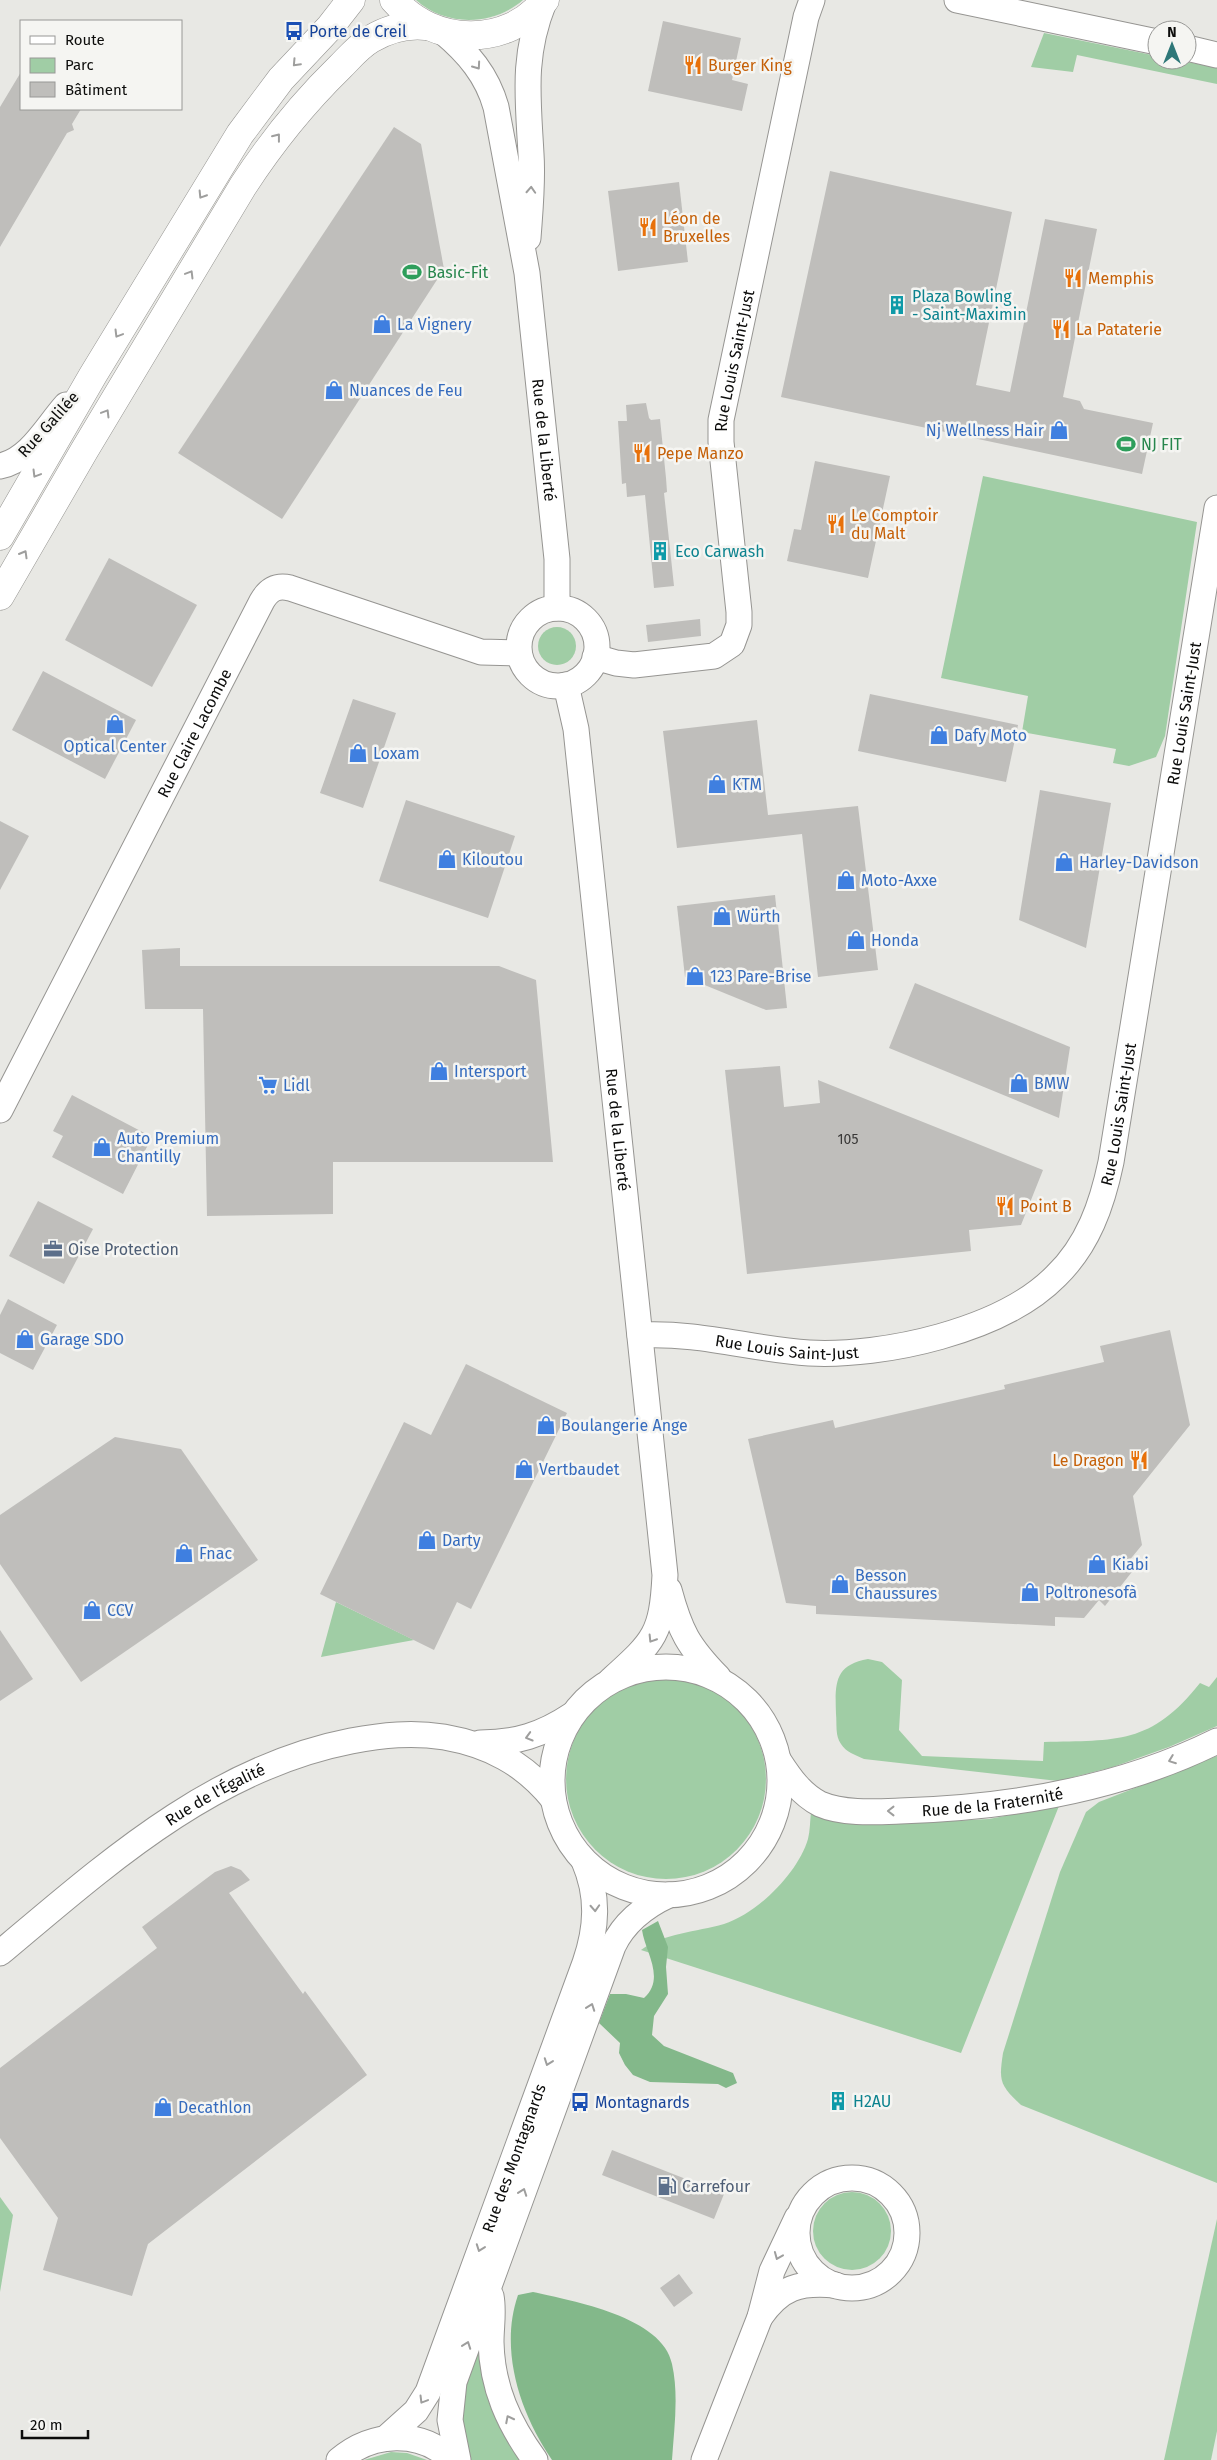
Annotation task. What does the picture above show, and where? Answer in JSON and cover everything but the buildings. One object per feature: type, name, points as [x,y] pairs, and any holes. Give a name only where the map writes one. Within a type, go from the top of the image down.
[{"type":"street","points":[[0,536],[92,375],[219,168],[254,115],[281,80],[335,21],[351,0]]},
{"type":"street","points":[[394,0],[408,14],[434,29]]},
{"type":"street","name":"Rue Louis Saint-Just","points":[[595,657],[627,665],[708,658],[724,652],[732,644],[736,635],[739,612],[721,442],[721,420],[806,17],[812,0]]},
{"type":"street","points":[[957,0],[1147,40]]},
{"type":"street","points":[[0,596],[119,391],[243,186],[263,156],[304,105],[352,54],[369,40],[392,29],[411,25],[470,36],[498,32],[523,20],[544,1]]},
{"type":"street","name":"Rue de la Liberté","points":[[527,273],[532,184],[527,107],[528,71],[532,40],[544,1]]},
{"type":"street","name":"Rue de la Liberté","points":[[434,29],[471,58],[491,91],[527,273],[557,559],[557,608]]},
{"type":"street","points":[[1197,50],[1217,55]]},
{"type":"street","name":"Rue Galilée","points":[[0,466],[13,461],[28,450],[92,375]]},
{"type":"street","name":"Rue Louis Saint-Just","points":[[640,1335],[677,1334],[772,1349],[826,1353],[872,1350],[911,1344],[960,1330],[1012,1308],[1055,1278],[1081,1246],[1102,1199],[1111,1162],[1217,508]]},
{"type":"street","name":"Rue Claire Lacombe","points":[[0,1110],[262,600],[270,590],[282,586],[290,588],[481,652],[519,653]]},
{"type":"street","points":[[557,608],[574,612],[588,623],[596,639],[595,657],[582,677],[566,685],[549,685],[533,678],[525,669],[519,653],[520,635],[530,620],[545,610],[557,608]]},
{"type":"street","name":"Rue de la Liberté","points":[[566,685],[576,729],[665,1575],[682,1633],[695,1652],[721,1681]]},
{"type":"street","name":"Rue de la Liberté","points":[[611,1680],[640,1655],[656,1633],[662,1608],[665,1575]]},
{"type":"street","points":[[662,1666],[688,1668],[721,1681],[742,1695],[759,1714],[771,1736],[778,1761],[780,1787],[775,1814],[769,1830],[754,1853],[735,1871],[712,1885],[687,1893],[652,1894],[627,1888],[604,1877],[584,1861],[564,1832],[553,1799],[552,1773],[554,1755],[559,1738],[572,1715],[596,1690],[611,1680],[636,1670],[662,1666]]},
{"type":"street","name":"Rue de l'Égalité","points":[[470,1743],[504,1742],[527,1738],[547,1730],[572,1715]]},
{"type":"street","name":"Rue de l'Égalité","points":[[0,1953],[116,1857],[187,1807],[246,1775],[313,1750],[382,1736],[422,1734],[470,1743],[495,1751],[518,1764],[537,1780],[553,1799]]},
{"type":"street","name":"Rue de la Fraternité","points":[[778,1761],[807,1796],[829,1807],[873,1811],[924,1810],[988,1805],[1066,1792],[1154,1766],[1217,1741]]},
{"type":"street","name":"Rue des Montagnards","points":[[386,2438],[416,2411],[428,2392],[587,1956],[594,1932],[595,1907],[591,1881],[584,1861]]},
{"type":"street","name":"Rue des Montagnards","points":[[458,2460],[451,2433],[451,2395],[460,2364],[613,1946],[623,1927],[632,1918],[649,1905],[669,1895]]},
{"type":"street","points":[[704,2460],[760,2317],[772,2272],[786,2239],[807,2201],[821,2187],[847,2178],[865,2179],[880,2186],[890,2194],[902,2210],[906,2223],[906,2242],[902,2255],[890,2272],[862,2287],[808,2284],[788,2289],[774,2299],[760,2317]]},
{"type":"street","points":[[800,2213],[796,2233],[801,2253],[812,2271],[835,2285]]},
{"type":"street","points":[[489,2284],[493,2307],[492,2360],[496,2388],[507,2416],[535,2460]]},
{"type":"street","points":[[339,2460],[361,2445],[386,2438],[420,2441],[436,2448],[452,2460]]},
{"type":"green space","points":[[416,0],[523,0],[511,9],[498,15],[470,20],[455,19],[441,15],[428,9]]},
{"type":"green space","points":[[1044,33],[1147,54],[1147,70],[1077,55],[1073,72],[1031,67]]},
{"type":"green space","points":[[1197,64],[1217,68],[1217,84],[1149,70],[1197,70]]},
{"type":"green space","points":[[983,476],[1197,522],[1165,736],[1156,757],[1129,766],[1113,763],[1116,749],[1022,732],[1028,696],[941,678]]},
{"type":"green space","points":[[557,627],[570,633],[576,646],[570,659],[557,665],[544,659],[538,646],[544,633]]},
{"type":"green space","points":[[336,1602],[414,1640],[321,1657]]},
{"type":"green space","points":[[868,1659],[882,1662],[902,1680],[899,1730],[922,1756],[1043,1761],[1044,1742],[1092,1741],[1131,1735],[1165,1718],[1200,1683],[1209,1687],[1217,1677],[1217,1726],[1169,1747],[1113,1767],[1058,1781],[864,1759],[848,1751],[839,1741],[836,1694],[839,1678],[843,1671],[857,1662]]},
{"type":"green space","points":[[666,1679],[685,1681],[713,1691],[729,1702],[743,1716],[758,1741],[764,1760],[766,1779],[764,1798],[754,1826],[743,1842],[729,1856],[704,1871],[685,1877],[666,1879],[647,1877],[619,1867],[603,1856],[589,1842],[574,1817],[568,1798],[566,1779],[568,1760],[578,1732],[589,1716],[603,1702],[628,1687],[647,1681]]},
{"type":"green space","points":[[1217,1756],[1217,2183],[1021,2105],[1008,2092],[1002,2082],[1001,2070],[1003,2053],[1060,1872],[1086,1812],[1099,1802]]},
{"type":"green space","points":[[1059,1806],[961,2053],[641,1950],[670,1936],[724,1924],[737,1919],[762,1902],[786,1878],[803,1852],[809,1836],[811,1812],[932,1822],[989,1819]]},
{"type":"green space","points":[[658,1921],[668,1947],[666,1967],[668,1994],[654,2016],[652,2035],[664,2046],[733,2073],[737,2083],[726,2088],[718,2084],[650,2082],[633,2075],[619,2053],[620,2043],[599,2023],[610,1994],[626,1994],[644,1998],[650,1990],[654,1973],[642,1930]]},
{"type":"green space","points":[[852,2192],[867,2195],[879,2204],[888,2216],[891,2231],[888,2246],[879,2258],[867,2267],[852,2270],[837,2267],[825,2258],[816,2246],[813,2231],[816,2216],[825,2204],[837,2195]]},
{"type":"green space","points":[[0,2197],[13,2215],[0,2292]]},
{"type":"green space","points":[[1217,2219],[1217,2431],[1211,2460],[1164,2460]]},
{"type":"green space","points":[[533,2292],[570,2300],[614,2314],[635,2323],[652,2334],[665,2348],[672,2364],[675,2388],[672,2460],[552,2460],[541,2442],[522,2402],[512,2359],[511,2337],[518,2295]]},
{"type":"green space","points":[[479,2330],[525,2460],[471,2460],[462,2445],[457,2415]]},
{"type":"green space","points":[[391,2452],[407,2453],[427,2460],[364,2460]]},
{"type":"place","name":"Porte de Creil","points":[[294,31]]},
{"type":"place","name":"Burger King","points":[[693,65]]},
{"type":"place","name":"Léon de Bruxelles","points":[[648,227]]},
{"type":"place","name":"Basic-Fit","points":[[412,272]]},
{"type":"place","name":"Memphis","points":[[1073,278]]},
{"type":"place","name":"Plaza Bowling - Saint-Maximin","points":[[897,305]]},
{"type":"place","name":"La Vignery","points":[[382,324]]},
{"type":"place","name":"La Pataterie","points":[[1061,329]]},
{"type":"place","name":"Nuances de Feu","points":[[334,390]]},
{"type":"place","name":"Nj Wellness Hair","points":[[1059,430]]},
{"type":"place","name":"NJ FIT","points":[[1126,444]]},
{"type":"place","name":"Pepe Manzo","points":[[642,453]]},
{"type":"place","name":"Le Comptoir du Malt","points":[[836,524]]},
{"type":"place","name":"Eco Carwash","points":[[660,551]]},
{"type":"place","name":"Optical Center","points":[[115,724]]},
{"type":"place","name":"Dafy Moto","points":[[939,735]]},
{"type":"place","name":"Loxam","points":[[358,753]]},
{"type":"place","name":"KTM","points":[[717,784]]},
{"type":"place","name":"Kiloutou","points":[[447,859]]},
{"type":"place","name":"Harley-Davidson","points":[[1064,862]]},
{"type":"place","name":"Moto-Axxe","points":[[846,880]]},
{"type":"place","name":"Würth","points":[[722,916]]},
{"type":"place","name":"Honda","points":[[856,940]]},
{"type":"place","name":"123 Pare-Brise","points":[[695,976]]},
{"type":"place","name":"Intersport","points":[[439,1071]]},
{"type":"place","name":"BMW","points":[[1019,1083]]},
{"type":"place","name":"Lidl","points":[[268,1085]]},
{"type":"place","name":"Auto Premium Chantilly","points":[[102,1147]]},
{"type":"place","name":"Point B","points":[[1005,1206]]},
{"type":"place","name":"Oise Protection","points":[[53,1249]]},
{"type":"place","name":"Garage SDO","points":[[25,1339]]},
{"type":"place","name":"Boulangerie Ange","points":[[546,1425]]},
{"type":"place","name":"Le Dragon","points":[[1139,1460]]},
{"type":"place","name":"Vertbaudet","points":[[524,1469]]},
{"type":"place","name":"Darty","points":[[427,1540]]},
{"type":"place","name":"Fnac","points":[[184,1553]]},
{"type":"place","name":"Kiabi","points":[[1097,1564]]},
{"type":"place","name":"Besson Chaussures","points":[[840,1584]]},
{"type":"place","name":"Poltronesofà","points":[[1030,1592]]},
{"type":"place","name":"CCV","points":[[92,1610]]},
{"type":"place","name":"H2AU","points":[[838,2101]]},
{"type":"place","name":"Montagnards","points":[[580,2102]]},
{"type":"place","name":"Decathlon","points":[[163,2107]]},
{"type":"place","name":"Carrefour","points":[[667,2186]]}]
